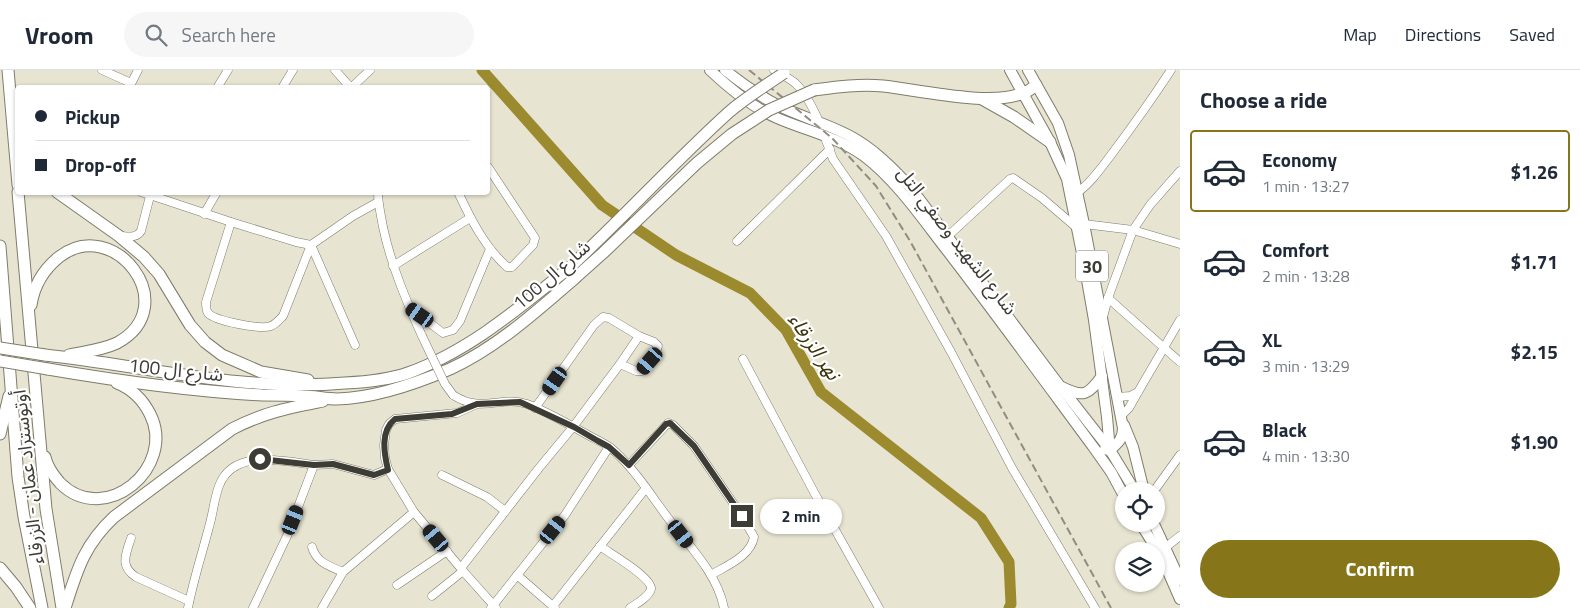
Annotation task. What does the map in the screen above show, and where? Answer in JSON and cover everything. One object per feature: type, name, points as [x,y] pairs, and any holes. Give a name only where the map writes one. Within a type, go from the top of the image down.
[{"type":"highway","points":[[8,70],[15,150]]},
{"type":"highway","name":"شارع ال 100","points":[[0,361],[104,378],[261,395],[336,399],[370,394],[411,384],[452,368],[486,348],[528,318],[654,185],[730,112],[782,71]]},
{"type":"highway","name":"شارع ال 100","points":[[0,348],[239,382],[287,385],[332,384],[386,379],[408,373],[446,356],[603,253],[697,163],[732,134],[769,110],[814,90],[843,86],[882,86],[981,98],[1004,98],[1024,93],[1036,85]]},
{"type":"highway","points":[[10,91],[15,106]]},
{"type":"highway","points":[[981,98],[1014,116],[1050,142]]},
{"type":"highway","name":"أوتوستراد عمان - الزرقاء","points":[[18,195],[46,509],[62,608]]},
{"type":"highway","points":[[61,195],[119,236],[144,257],[158,274],[190,325],[205,342],[222,355],[261,372],[332,384]]},
{"type":"highway","name":"أوتوستراد عمان - الزرقاء","points":[[0,246],[2,293],[21,497],[42,608]]},
{"type":"highway","points":[[28,316],[33,294],[40,277],[54,261],[72,249],[91,246],[104,248],[120,256],[133,266],[144,286],[145,296],[142,314],[132,330],[125,337],[108,346],[61,356]]},
{"type":"highway","points":[[39,434],[48,468],[74,494],[89,498],[104,498],[119,494],[135,483],[145,472],[151,460],[156,440],[155,426],[146,406],[136,395],[125,386],[104,378]]},
{"type":"highway","points":[[0,434],[11,387]]},
{"type":"highway","points":[[65,608],[79,566],[88,548],[100,532],[122,511],[218,438],[246,422],[286,408],[336,399]]},
{"type":"highway","points":[[0,568],[30,608]]},
{"type":"main road","name":"شارع الشهيد وصفي التل","points":[[710,70],[729,89],[777,118],[824,134],[847,145],[864,156],[903,194],[979,292],[1112,472],[1117,482]]},
{"type":"main road","name":"شارع الشهيد وصفي التل","points":[[725,70],[739,82],[780,106],[850,136],[891,165],[948,236],[1110,450],[1130,482]]},
{"type":"main road","name":"30","points":[[1010,70],[1050,142],[1067,179],[1081,226],[1102,319],[1121,418],[1122,438],[1110,450]]},
{"type":"main road","name":"30","points":[[1028,70],[1054,116],[1063,138],[1078,192],[1102,376],[1112,472]]},
{"type":"main road","points":[[1060,386],[1074,393],[1082,394],[1092,388],[1102,376]]},
{"type":"main road","points":[[1121,418],[1131,440],[1142,482]]},
{"type":"main road","points":[[1094,448],[1110,450]]},
{"type":"main road","points":[[1145,532],[1163,560],[1180,599]]},
{"type":"main road","points":[[1158,532],[1178,566],[1180,580]]},
{"type":"street","points":[[102,70],[130,85],[138,70]]},
{"type":"street","points":[[219,85],[228,70]]},
{"type":"street","points":[[284,85],[293,70]]},
{"type":"street","points":[[335,70],[349,85]]},
{"type":"street","points":[[355,85],[370,70]]},
{"type":"street","points":[[1078,192],[1088,184],[1136,123],[1171,70]]},
{"type":"street","points":[[782,71],[798,86],[810,104],[820,123],[833,159],[886,236],[951,352],[1012,468],[1094,608]]},
{"type":"street","points":[[736,241],[830,149]]},
{"type":"street","points":[[459,195],[470,218],[490,249],[505,265],[510,268],[514,266],[533,245],[535,238],[490,170]]},
{"type":"street","points":[[1102,319],[1133,230],[1150,205],[1180,171]]},
{"type":"street","points":[[948,236],[1013,178],[1081,226],[1133,230],[1180,244]]},
{"type":"street","points":[[119,236],[139,235],[151,195]]},
{"type":"street","points":[[154,195],[204,214],[311,245]]},
{"type":"street","points":[[204,214],[215,195]]},
{"type":"street","points":[[378,195],[388,250],[393,266],[422,336],[445,384],[453,395],[461,400],[477,404],[520,402],[574,427],[609,447],[629,465],[711,576],[724,608]]},
{"type":"street","points":[[231,222],[206,302],[207,312],[218,319],[261,328],[270,327],[283,316],[311,245],[353,216],[378,202]]},
{"type":"street","points":[[393,266],[470,218]]},
{"type":"street","points":[[311,245],[355,345]]},
{"type":"street","points":[[409,308],[442,333],[456,327],[465,312],[490,249]]},
{"type":"street","points":[[1108,298],[1180,362]]},
{"type":"street","points":[[535,408],[594,326],[603,317],[609,318],[638,336],[657,344],[656,352],[642,371],[638,372],[620,364]]},
{"type":"street","points":[[1121,418],[1180,320]]},
{"type":"street","points":[[432,596],[462,570],[505,511],[574,427],[638,336]]},
{"type":"street","points":[[743,359],[815,494],[879,608]]},
{"type":"street","points":[[1118,397],[1130,396],[1138,392]]},
{"type":"street","points":[[477,404],[452,414],[395,419],[386,430],[384,451],[388,470],[414,512],[493,607],[565,515],[609,447]]},
{"type":"street","points":[[629,465],[666,424],[670,423],[673,425],[694,446],[750,528],[754,537],[750,549],[711,576]]},
{"type":"street","points":[[1160,482],[1180,455]]},
{"type":"street","points":[[131,538],[125,563],[129,573],[189,604],[217,492],[229,471],[237,466],[260,459],[314,465],[333,464],[374,475],[388,470]]},
{"type":"street","points":[[253,608],[287,536],[314,465]]},
{"type":"street","points":[[442,475],[487,498],[505,511]]},
{"type":"street","points":[[517,575],[554,607],[646,488]]},
{"type":"street","points":[[322,608],[343,572],[414,512]]},
{"type":"street","points":[[1166,547],[1180,536]]},
{"type":"street","points":[[600,546],[637,571],[649,583],[650,592],[630,608]]},
{"type":"street","points":[[312,547],[321,562],[343,572]]},
{"type":"street","points":[[397,585],[447,551]]},
{"type":"waterway","name":"نهر الزرقاء","points":[[482,70],[602,205],[676,255],[750,293],[786,330],[821,392],[981,518],[1009,562],[1011,604],[1009,608]]},
{"type":"railway","points":[[749,70],[832,138],[876,186],[910,241],[1111,608]]},
{"type":"route","points":[[260,459],[314,465],[333,464],[374,475],[388,470],[384,444],[386,430],[395,419],[452,414],[477,404],[520,402],[574,427],[609,447],[629,465],[666,424],[670,423],[688,438],[742,516]]}]
